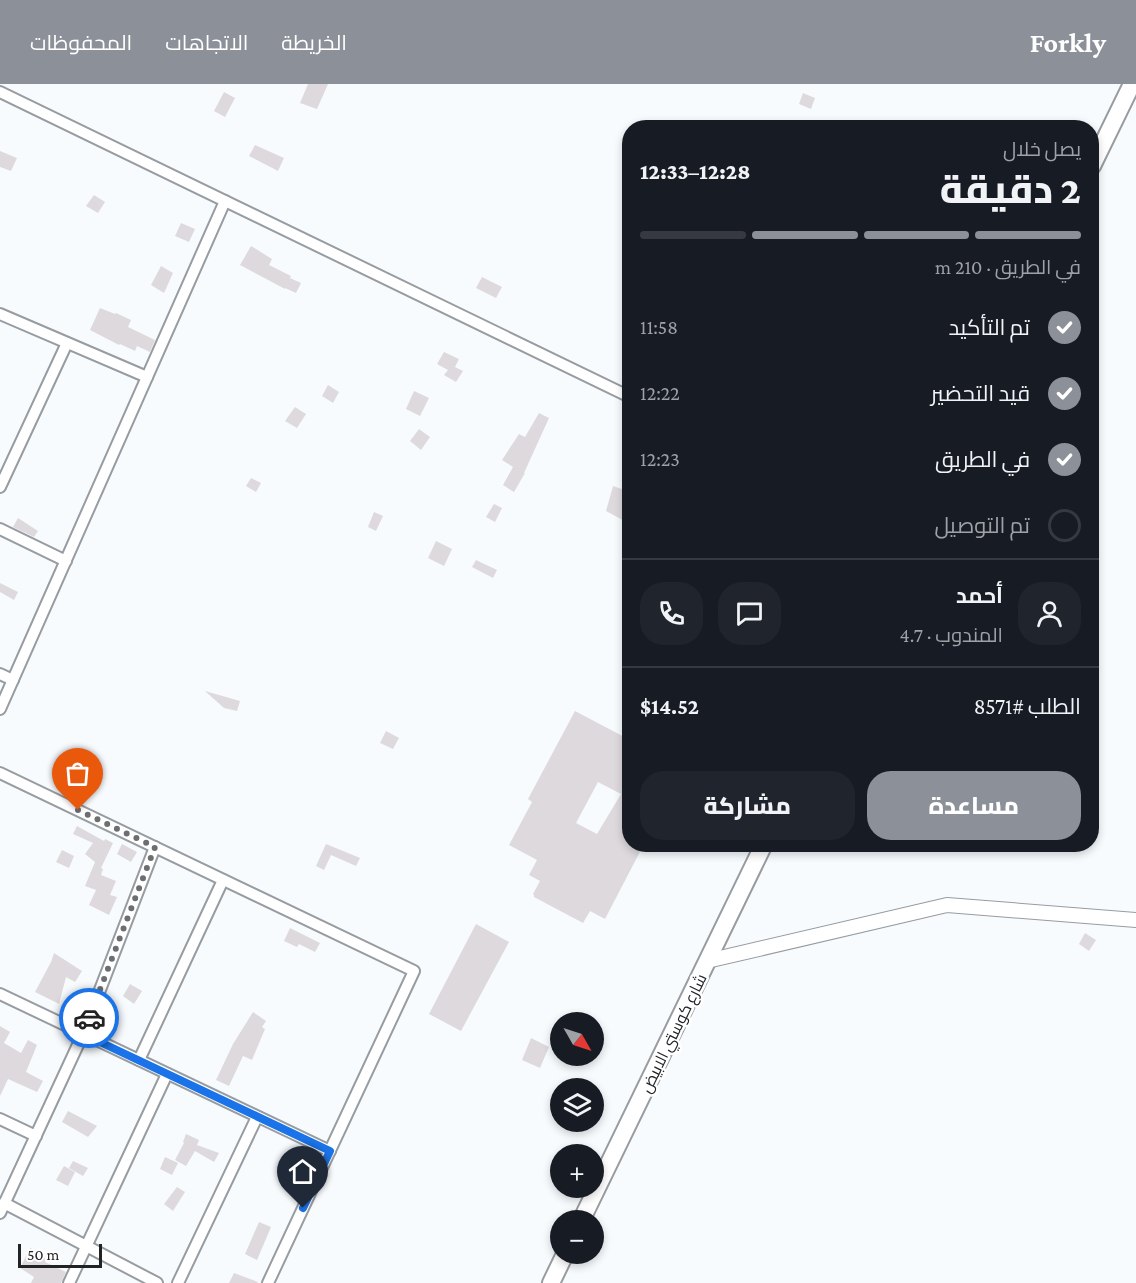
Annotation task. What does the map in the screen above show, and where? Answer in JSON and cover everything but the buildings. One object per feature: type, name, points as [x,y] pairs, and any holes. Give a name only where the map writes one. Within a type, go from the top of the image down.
[{"type":"highway","points":[[1099,152],[1132,84]]},
{"type":"highway","name":"شارع كوستي الابيض","points":[[586,1210],[760,852]]},
{"type":"highway","points":[[551,1283],[561,1264]]},
{"type":"street","points":[[0,92],[622,394]]},
{"type":"street","points":[[0,709],[225,201]]},
{"type":"street","points":[[0,314],[147,377]]},
{"type":"street","points":[[0,487],[68,343]]},
{"type":"street","points":[[0,529],[66,561]]},
{"type":"street","points":[[0,674],[13,680]]},
{"type":"street","points":[[0,773],[414,971],[268,1283]]},
{"type":"street","points":[[155,847],[83,1034],[2,1208],[87,1245],[157,1283]]},
{"type":"street","points":[[139,1060],[223,880]]},
{"type":"street","points":[[707,961],[947,905],[1136,920]]},
{"type":"street","points":[[0,994],[330,1151]]},
{"type":"street","points":[[69,1283],[167,1074]]},
{"type":"street","points":[[178,1283],[257,1117]]},
{"type":"street","points":[[0,1119],[36,1136]]},
{"type":"way so far","points":[[78,810],[155,847],[89,1018]]},
{"type":"route","points":[[89,1018],[83,1034],[330,1151],[303,1208]]}]
